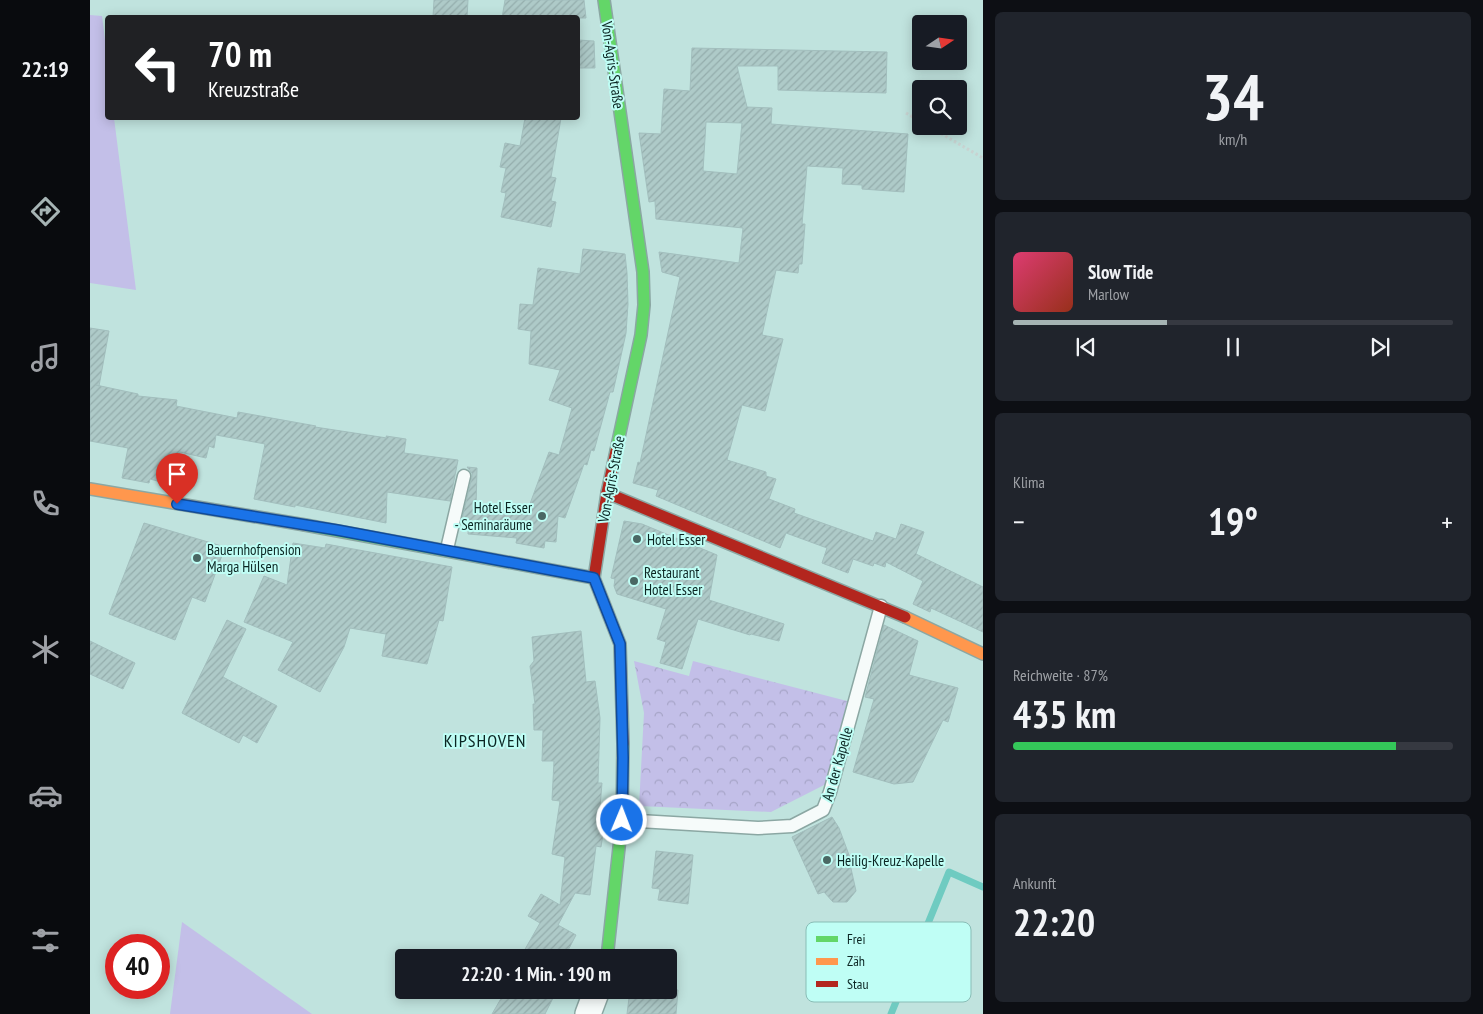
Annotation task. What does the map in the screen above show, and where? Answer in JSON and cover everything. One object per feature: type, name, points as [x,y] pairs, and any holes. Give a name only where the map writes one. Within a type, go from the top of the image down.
[{"type":"street","name":"Von-Agris-Straße","points":[[594,578],[607,493],[641,335],[644,289],[604,0]]},
{"type":"street","points":[[90,489],[447,549],[594,578],[620,644],[623,758],[622,820],[608,949]]},
{"type":"street","points":[[607,493],[881,606],[983,654]]},
{"type":"street","points":[[588,1014],[594,999]]},
{"type":"lane","points":[[447,549],[464,476]]},
{"type":"lane","name":"An der Kapelle","points":[[622,820],[758,828],[792,826],[823,810],[830,792],[881,606]]},
{"type":"path","points":[[906,113],[912,117]]},
{"type":"path","points":[[943,135],[983,158]]},
{"type":"green space","points":[[90,15],[102,16],[105,40],[105,120],[114,120],[136,290],[90,283]]},
{"type":"green space","points":[[634,661],[689,676],[693,661],[847,701],[830,782],[771,812],[639,806],[644,713]]},
{"type":"green space","points":[[182,922],[312,1014],[170,1014]]},
{"type":"building","points":[[434,0],[468,0],[467,15],[433,15]]},
{"type":"building","points":[[505,0],[584,0],[586,18],[580,18],[580,15],[502,15]]},
{"type":"building","points":[[580,40],[594,41],[595,68],[580,68]]},
{"type":"building","points":[[692,48],[887,52],[886,93],[778,90],[778,66],[737,66],[747,107],[772,108],[771,124],[908,134],[904,192],[862,189],[862,185],[842,184],[843,168],[807,166],[802,224],[805,224],[802,264],[799,264],[798,273],[776,270],[762,335],[783,339],[765,411],[742,405],[727,460],[766,472],[766,476],[776,479],[769,499],[795,509],[794,513],[873,541],[876,532],[896,539],[901,524],[924,532],[916,554],[983,587],[983,632],[931,608],[930,612],[913,604],[923,581],[886,562],[885,567],[874,563],[873,566],[853,559],[848,573],[822,563],[827,548],[786,533],[780,548],[656,496],[658,490],[633,483],[638,462],[640,463],[680,277],[662,272],[659,252],[739,263],[743,228],[656,219],[655,201],[649,202],[639,133],[661,134],[664,89],[690,91]],"holes":[[[706,122],[742,123],[737,174],[703,171]]]},
{"type":"building","points":[[525,120],[561,120],[551,177],[556,178],[551,201],[556,202],[551,227],[501,217],[506,193],[501,192],[506,168],[500,167],[505,143],[520,146]]},
{"type":"building","points":[[583,249],[625,254],[627,273],[628,304],[626,333],[613,392],[610,392],[594,451],[591,450],[587,465],[584,464],[565,518],[558,516],[556,542],[545,541],[544,548],[516,543],[517,538],[468,534],[469,520],[462,519],[472,477],[472,473],[467,467],[477,468],[476,508],[527,512],[549,452],[559,455],[572,408],[549,400],[560,370],[529,364],[531,331],[518,329],[520,304],[533,305],[538,268],[580,274]]},
{"type":"building","points":[[90,328],[109,331],[99,386],[138,394],[138,396],[177,400],[176,406],[237,418],[238,412],[315,427],[406,439],[404,453],[458,460],[450,501],[387,492],[386,523],[254,499],[265,444],[216,435],[214,448],[209,446],[206,458],[180,452],[172,485],[150,479],[149,483],[122,478],[128,448],[90,441]]},
{"type":"building","points":[[624,521],[642,524],[717,555],[709,600],[784,624],[779,641],[750,635],[698,619],[682,669],[660,663],[666,642],[657,639],[666,609],[617,594],[614,586],[615,579],[611,578]]},
{"type":"building","points":[[144,523],[225,547],[205,602],[192,597],[175,640],[109,614]]},
{"type":"building","points":[[293,543],[325,548],[326,544],[452,567],[443,621],[439,620],[427,664],[382,656],[386,634],[350,628],[344,647],[320,692],[278,670],[293,642],[244,622],[264,576],[287,585]]},
{"type":"building","points":[[227,620],[246,629],[223,677],[277,706],[257,743],[243,735],[239,743],[182,713]]},
{"type":"building","points":[[884,625],[918,641],[909,675],[958,688],[948,722],[943,720],[913,782],[894,784],[853,772],[874,699],[865,697]]},
{"type":"building","points":[[581,631],[586,682],[595,681],[600,718],[598,783],[602,783],[599,820],[605,821],[601,847],[596,846],[590,895],[575,893],[558,925],[576,935],[569,949],[525,949],[540,923],[528,916],[541,894],[560,905],[565,857],[552,854],[560,801],[552,800],[554,761],[542,761],[543,730],[534,730],[533,704],[535,704],[530,666],[534,661],[532,637]]},
{"type":"building","points":[[90,641],[135,663],[123,689],[90,674]]},
{"type":"building","name":"Heilig-Kreuz-Kapelle","points":[[832,817],[839,828],[852,863],[850,864],[856,891],[847,902],[833,902],[824,892],[818,894],[792,837]]},
{"type":"building","points":[[656,851],[693,855],[688,904],[658,900],[660,889],[652,888]]},
{"type":"building","points":[[678,990],[676,1014],[627,1014],[629,999],[677,999]]},
{"type":"building","points":[[501,999],[552,999],[545,1014],[492,1014]]},
{"type":"waterway","points":[[929,922],[949,872],[983,887]]},
{"type":"waterway","points":[[891,1014],[896,1002]]},
{"type":"traffic: fast","points":[[604,0],[643,272],[644,305],[641,335],[616,451]]},
{"type":"traffic: fast","points":[[305,525],[594,578]]},
{"type":"traffic: fast","points":[[608,949],[622,820],[623,744]]},
{"type":"traffic: slow","points":[[90,489],[305,525]]},
{"type":"traffic: slow","points":[[905,617],[983,654]]},
{"type":"traffic: jam","points":[[616,451],[607,493],[594,578],[620,644],[623,744]]},
{"type":"traffic: jam","points":[[607,493],[905,617]]},
{"type":"place","name":"Hotel Esser - Seminaräume","points":[[542,516]]},
{"type":"place","name":"Hotel Esser","points":[[637,539]]},
{"type":"place","name":"Bauernhofpension Marga Hülsen","points":[[197,558]]},
{"type":"place","name":"Restaurant Hotel Esser","points":[[634,581]]},
{"type":"place","name":"Heilig-Kreuz-Kapelle","points":[[827,860]]},
{"type":"district","name":"KIPSHOVEN","points":[[485,740]]},
{"type":"route","points":[[177,504],[447,549],[594,578],[620,644],[623,758],[622,820]]}]
